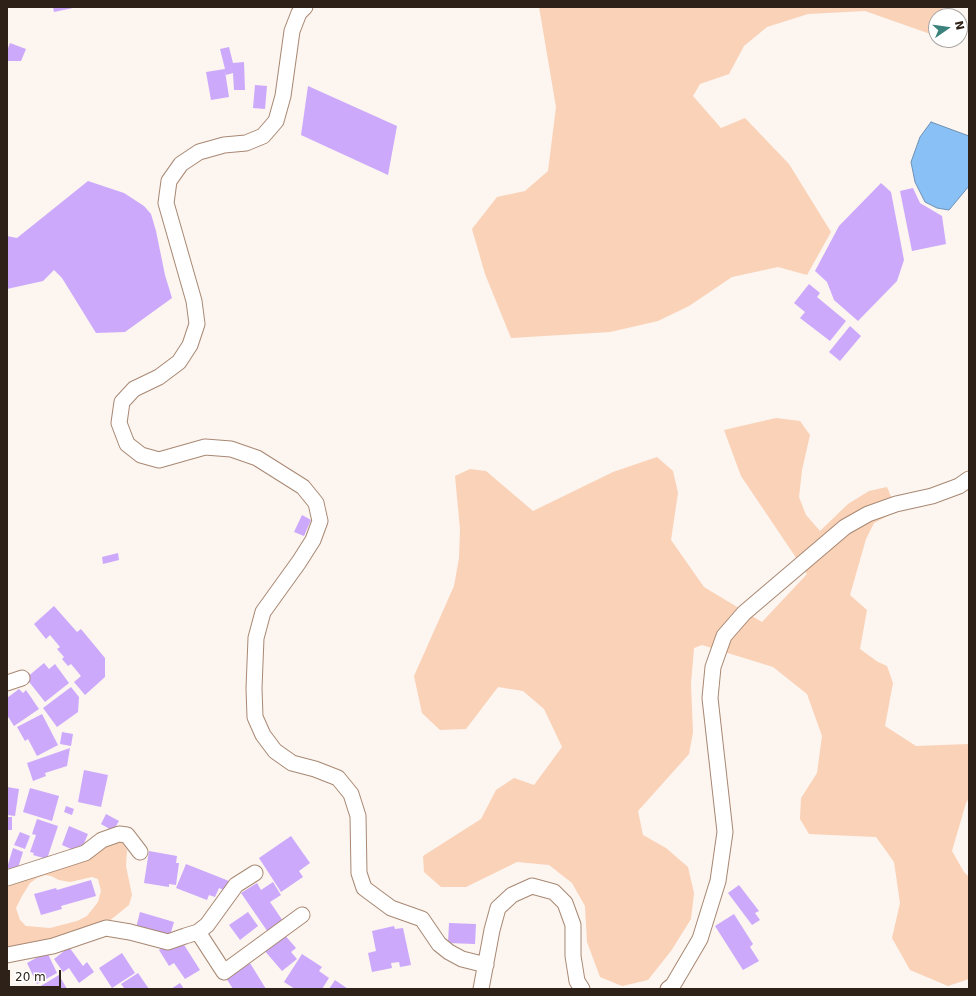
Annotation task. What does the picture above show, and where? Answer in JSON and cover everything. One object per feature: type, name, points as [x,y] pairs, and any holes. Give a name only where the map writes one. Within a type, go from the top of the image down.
[{"type":"street","points":[[305,7],[299,14],[292,31],[283,96],[276,121],[263,136],[246,143],[224,145],[199,152],[181,164],[169,181],[166,203],[194,302],[197,324],[190,345],[179,362],[159,377],[134,389],[122,402],[119,423],[127,444],[140,455],[159,460],[205,447],[232,449],[257,458],[296,483],[302,487],[316,503],[320,521],[313,540],[263,612],[256,638],[254,688],[256,717],[262,735],[275,751],[292,763],[315,769],[338,778],[351,794],[358,816],[359,873],[364,888],[391,908],[422,919],[439,944],[448,952],[486,965]]},
{"type":"street","points":[[668,989],[673,985],[700,939],[719,874],[725,832],[710,698],[713,666],[724,636],[744,613],[845,527],[868,514],[896,504],[932,496],[960,486],[969,479]]},
{"type":"street","points":[[7,683],[22,678]]},
{"type":"street","points":[[7,878],[85,853],[102,840],[119,834],[127,835],[140,852]]},
{"type":"street","points":[[7,956],[53,946],[106,928],[130,932],[168,942],[198,932],[207,926],[236,885],[255,873]]},
{"type":"street","points":[[481,989],[492,930],[498,908],[512,895],[532,886],[554,892],[565,903],[573,925],[573,956],[577,981],[582,989]]},
{"type":"street","points":[[198,932],[224,972],[302,915]]},
{"type":"shaded area","points":[[539,7],[943,7],[928,8],[928,33],[865,11],[808,14],[767,27],[744,46],[729,74],[700,84],[693,96],[721,128],[745,118],[789,164],[831,232],[807,275],[778,267],[732,277],[689,306],[658,321],[610,332],[511,338],[485,274],[472,229],[497,197],[525,191],[548,171],[556,107]]},
{"type":"shaded area","points":[[776,418],[800,421],[810,435],[802,470],[799,497],[806,515],[820,531],[848,504],[869,491],[887,487],[897,511],[874,523],[866,539],[850,595],[867,610],[860,649],[878,662],[887,666],[893,683],[885,726],[916,746],[969,744],[969,798],[966,803],[952,851],[964,872],[969,877],[969,979],[948,986],[910,970],[892,938],[900,903],[894,862],[876,837],[809,834],[800,819],[801,798],[817,773],[822,736],[807,694],[773,667],[702,645],[694,648],[691,684],[693,732],[689,754],[638,811],[643,835],[666,848],[688,867],[694,893],[691,919],[671,951],[648,980],[622,986],[600,977],[587,942],[585,906],[572,883],[549,865],[517,862],[466,887],[441,887],[424,872],[423,856],[481,819],[496,790],[514,778],[534,785],[562,747],[544,709],[523,691],[498,687],[466,729],[440,730],[422,713],[414,676],[454,586],[459,558],[460,529],[455,476],[470,469],[486,471],[533,511],[613,472],[657,457],[673,471],[678,493],[671,540],[704,587],[762,622],[807,574],[741,476],[724,430]]},
{"type":"shaded area","points":[[112,841],[122,842],[127,850],[126,866],[132,895],[129,905],[108,922],[53,941],[7,951],[7,883]],"holes":[[[45,875],[59,880],[70,882],[92,877],[98,879],[101,891],[98,902],[87,916],[77,921],[50,928],[26,926],[20,920],[16,908],[30,883]]]},
{"type":"water","points":[[931,122],[969,136],[969,186],[949,210],[937,208],[925,202],[915,182],[911,162],[920,137]]},
{"type":"building","points":[[53,7],[73,7],[73,8],[54,12]]},
{"type":"building","points":[[10,43],[26,49],[21,61],[7,61],[7,51]]},
{"type":"building","points":[[229,47],[233,63],[244,62],[245,90],[234,90],[233,73],[226,75],[225,71],[229,97],[211,100],[206,72],[225,69],[220,49]]},
{"type":"building","points":[[255,85],[267,86],[265,109],[253,108]]},
{"type":"building","points":[[308,86],[397,126],[388,175],[301,135]]},
{"type":"building","points":[[88,181],[124,193],[144,206],[151,214],[156,231],[165,275],[172,298],[125,332],[96,333],[62,278],[54,270],[43,281],[7,289],[7,236],[17,238]]},
{"type":"building","points":[[881,183],[891,192],[904,260],[897,281],[858,321],[834,300],[827,282],[815,271],[839,226]]},
{"type":"building","points":[[913,188],[920,203],[942,216],[946,244],[912,251],[900,191]]},
{"type":"building","points":[[809,284],[820,293],[817,297],[846,321],[830,341],[800,318],[805,312],[794,303]]},
{"type":"building","points":[[850,326],[861,336],[840,361],[829,352]]},
{"type":"building","points":[[302,515],[311,520],[304,536],[294,532]]},
{"type":"building","points":[[118,553],[119,560],[103,564],[102,557]]},
{"type":"building","points":[[54,606],[77,632],[81,629],[105,658],[105,677],[85,695],[74,682],[81,676],[71,664],[68,666],[62,659],[64,657],[57,649],[60,647],[50,635],[46,639],[34,624]]},
{"type":"building","points":[[44,663],[49,669],[55,664],[69,683],[45,702],[26,678]]},
{"type":"building","points":[[71,687],[79,697],[78,712],[57,727],[43,708]]},
{"type":"building","points":[[19,689],[23,693],[26,690],[39,709],[14,726],[7,715],[7,698]]},
{"type":"building","points":[[42,714],[58,745],[37,756],[28,739],[25,741],[17,727]]},
{"type":"building","points":[[62,732],[73,734],[71,746],[60,744]]},
{"type":"building","points":[[70,748],[67,766],[45,773],[46,776],[33,781],[27,763]]},
{"type":"building","points":[[84,770],[108,775],[101,807],[78,802]]},
{"type":"building","points":[[7,787],[19,789],[15,816],[7,815]]},
{"type":"building","points":[[30,788],[59,796],[52,821],[23,812]]},
{"type":"building","points":[[66,806],[74,809],[72,815],[64,812]]},
{"type":"building","points":[[106,814],[119,821],[113,831],[101,824]]},
{"type":"building","points":[[7,817],[12,817],[12,830],[7,830]]},
{"type":"building","points":[[37,819],[58,826],[47,859],[33,855],[34,853],[30,852],[36,835],[32,834]]},
{"type":"building","points":[[69,826],[88,834],[80,853],[62,845]]},
{"type":"building","points":[[20,832],[30,836],[25,849],[14,845]]},
{"type":"building","points":[[291,836],[310,863],[299,871],[303,877],[281,892],[259,858]]},
{"type":"building","points":[[13,848],[23,852],[17,871],[7,868]]},
{"type":"building","points":[[149,851],[177,856],[176,863],[179,863],[176,885],[169,884],[169,887],[144,883]]},
{"type":"building","points":[[186,864],[229,881],[226,891],[219,888],[215,897],[209,895],[207,900],[176,888]]},
{"type":"building","points":[[91,880],[96,896],[61,906],[62,909],[41,915],[34,894],[56,888],[57,890]]},
{"type":"building","points":[[273,882],[281,895],[270,902],[285,924],[270,935],[241,893],[257,883],[261,890]]},
{"type":"building","points":[[739,885],[759,911],[755,913],[760,920],[752,925],[728,893]]},
{"type":"building","points":[[140,912],[174,922],[169,939],[136,928]]},
{"type":"building","points":[[248,912],[258,926],[240,940],[229,925]]},
{"type":"building","points":[[734,914],[753,944],[750,947],[759,961],[743,970],[715,926]]},
{"type":"building","points":[[449,923],[476,924],[475,944],[448,943]]},
{"type":"building","points":[[394,926],[395,929],[403,928],[411,965],[400,967],[399,962],[391,963],[392,968],[372,972],[368,953],[376,951],[372,931]]},
{"type":"building","points":[[283,933],[296,948],[291,952],[297,959],[282,971],[264,950]]},
{"type":"building","points":[[181,940],[200,970],[185,979],[174,963],[169,966],[159,950],[169,943]]},
{"type":"building","points":[[69,947],[83,966],[87,962],[94,972],[79,983],[69,968],[63,972],[54,959]]},
{"type":"building","points":[[47,952],[57,973],[37,984],[27,963]]},
{"type":"building","points":[[122,953],[135,973],[112,988],[99,968]]},
{"type":"building","points":[[302,954],[322,967],[319,971],[329,978],[322,989],[295,989],[284,982]]},
{"type":"building","points":[[250,963],[266,989],[233,989],[226,978]]},
{"type":"building","points":[[138,973],[149,989],[125,989],[121,984]]},
{"type":"building","points":[[59,975],[67,989],[40,989],[39,987]]},
{"type":"building","points":[[335,980],[348,989],[329,989]]},
{"type":"building","points":[[180,983],[184,989],[171,989]]}]
